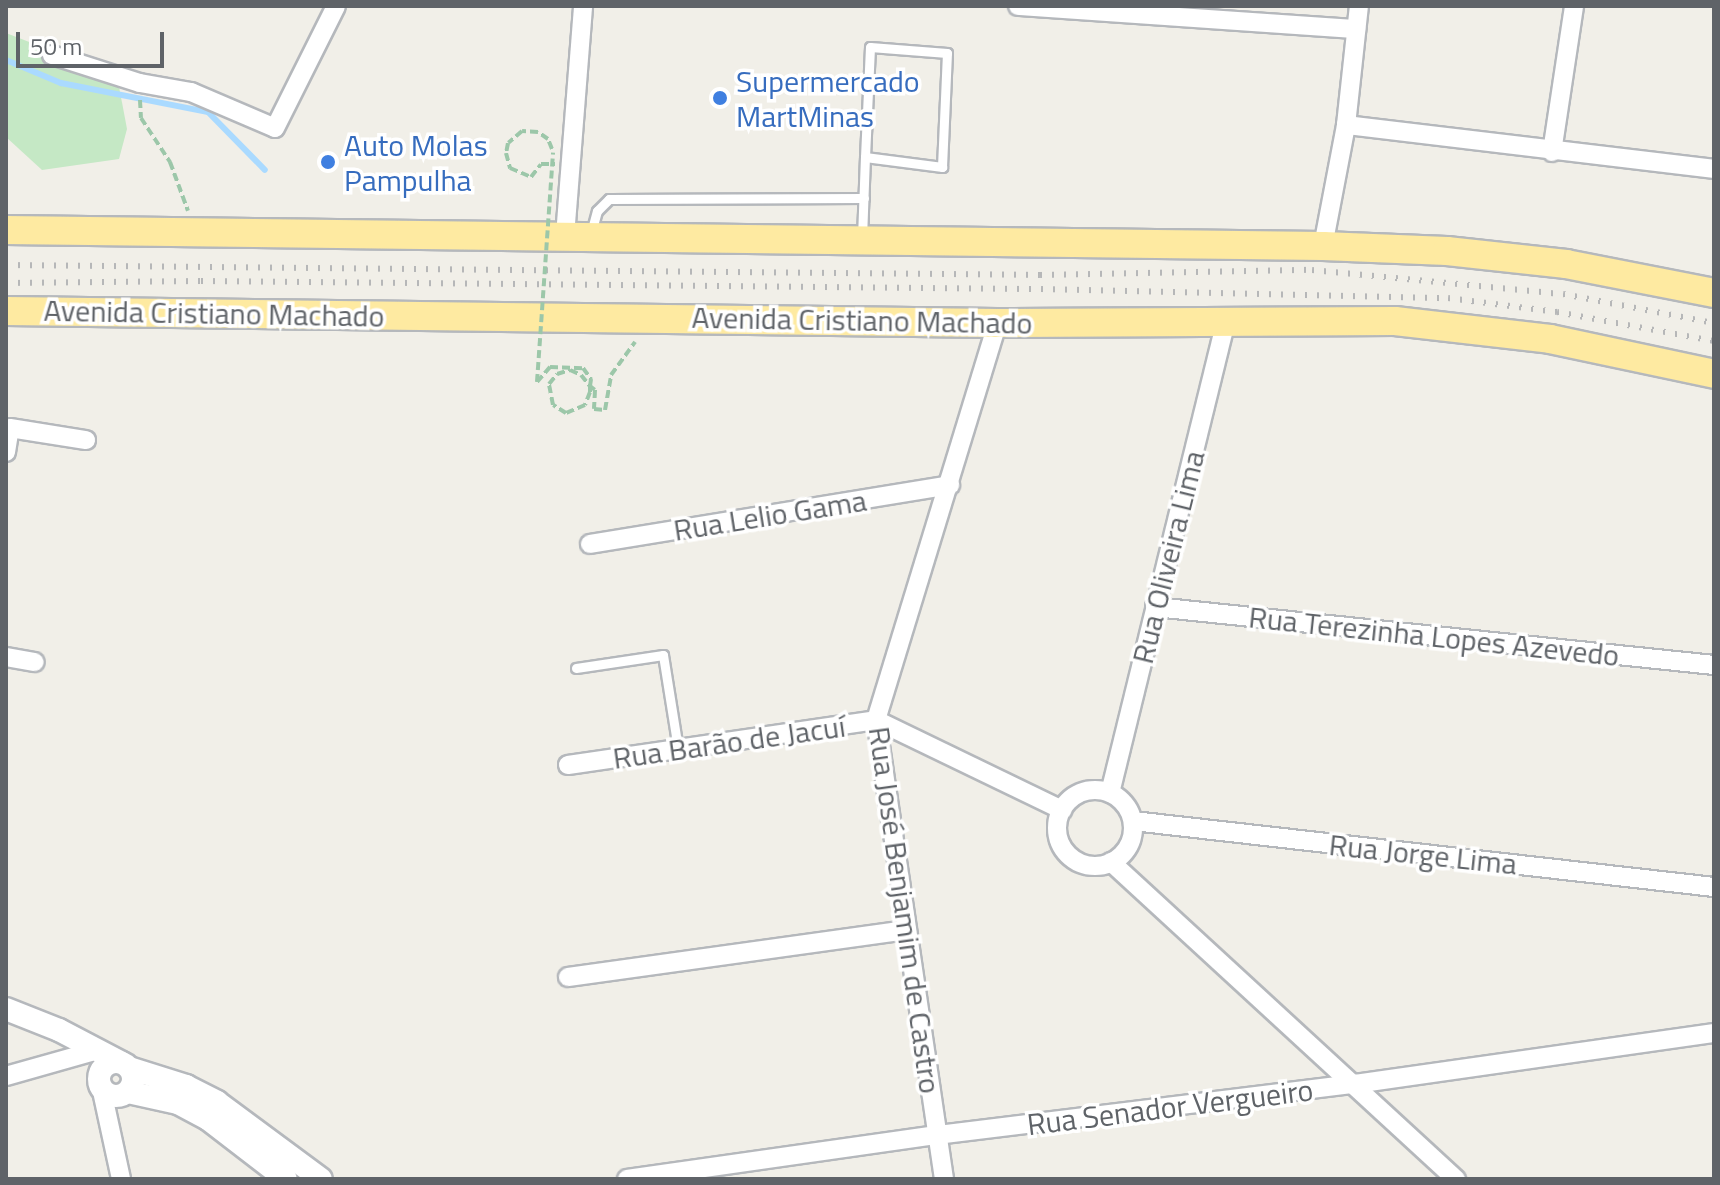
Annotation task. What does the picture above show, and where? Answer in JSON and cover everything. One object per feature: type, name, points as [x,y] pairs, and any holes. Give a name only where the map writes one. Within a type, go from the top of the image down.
[{"type":"highway","points":[[6,230],[1323,246],[1447,251],[1566,264],[1714,293]]},
{"type":"highway","name":"Avenida Cristiano Machado","points":[[6,311],[997,323],[1395,321],[1550,339],[1714,374]]},
{"type":"street","points":[[52,55],[140,83],[191,92],[275,128],[336,6]]},
{"type":"street","points":[[578,236],[583,6]]},
{"type":"street","points":[[1018,6],[1356,29]]},
{"type":"street","points":[[1323,246],[1346,125],[1359,6]]},
{"type":"street","points":[[1552,152],[1574,6]]},
{"type":"street","points":[[1346,125],[1714,169]]},
{"type":"street","name":"Rua Oliveira Lima","points":[[1110,793],[1226,321]]},
{"type":"street","name":"Rua José Benjamim de Castro","points":[[944,1179],[876,720],[997,323]]},
{"type":"street","points":[[6,452],[10,428],[86,440]]},
{"type":"street","name":"Rua Lelio Gama","points":[[590,544],[950,485]]},
{"type":"street","name":"Rua Terezinha Lopes Azevedo","points":[[1155,607],[1714,665]]},
{"type":"street","points":[[6,657],[35,662]]},
{"type":"street","name":"Rua Barão de Jacuí","points":[[568,765],[876,720],[1062,810]]},
{"type":"street","points":[[1088,790],[1110,793],[1125,804],[1133,821],[1129,845],[1111,862],[1088,865],[1067,854],[1058,833],[1062,810],[1078,794],[1088,790]]},
{"type":"street","name":"Rua Jorge Lima","points":[[1133,821],[1714,887]]},
{"type":"street","points":[[1111,862],[1456,1179]]},
{"type":"street","points":[[568,977],[907,930]]},
{"type":"street","points":[[6,1009],[124,1065],[186,1086],[249,1122],[285,1172]]},
{"type":"street","name":"Rua Senador Vergueiro","points":[[627,1179],[937,1135],[1355,1084],[1714,1033]]},
{"type":"street","points":[[6,1076],[89,1048]]},
{"type":"street","points":[[89,1048],[113,1088],[178,1103],[208,1119],[285,1172],[321,1179]]},
{"type":"street","points":[[113,1088],[133,1078],[124,1065],[109,1063],[113,1088],[108,1122],[121,1179]]},
{"type":"lane","points":[[862,242],[865,157],[870,47],[947,53],[942,167],[865,157]]},
{"type":"lane","points":[[578,236],[609,199],[864,198]]},
{"type":"lane","points":[[576,668],[663,655],[678,749]]},
{"type":"path","points":[[140,94],[141,118],[170,162],[196,232]]},
{"type":"path","points":[[541,164],[531,177],[510,168],[506,153],[515,135],[538,132],[548,139],[553,153],[537,382],[550,367],[583,368],[591,379],[590,386],[585,405],[566,413],[553,405],[548,391],[557,374],[570,370],[581,375],[590,386],[595,390],[594,409],[605,410],[611,375],[653,318]]},
{"type":"green space","points":[[6,33],[117,76],[127,129],[119,159],[42,170],[6,137]]},
{"type":"waterway","points":[[6,60],[61,83],[208,112],[265,170]]},
{"type":"railway","points":[[6,265],[1040,275],[1312,270],[1563,294],[1714,323]]},
{"type":"railway","points":[[6,283],[201,281],[1041,289],[1448,298],[1557,312],[1714,341]]},
{"type":"place","name":"Supermercado MartMinas","points":[[720,98]]},
{"type":"place","name":"Auto Molas Pampulha","points":[[328,162]]}]
